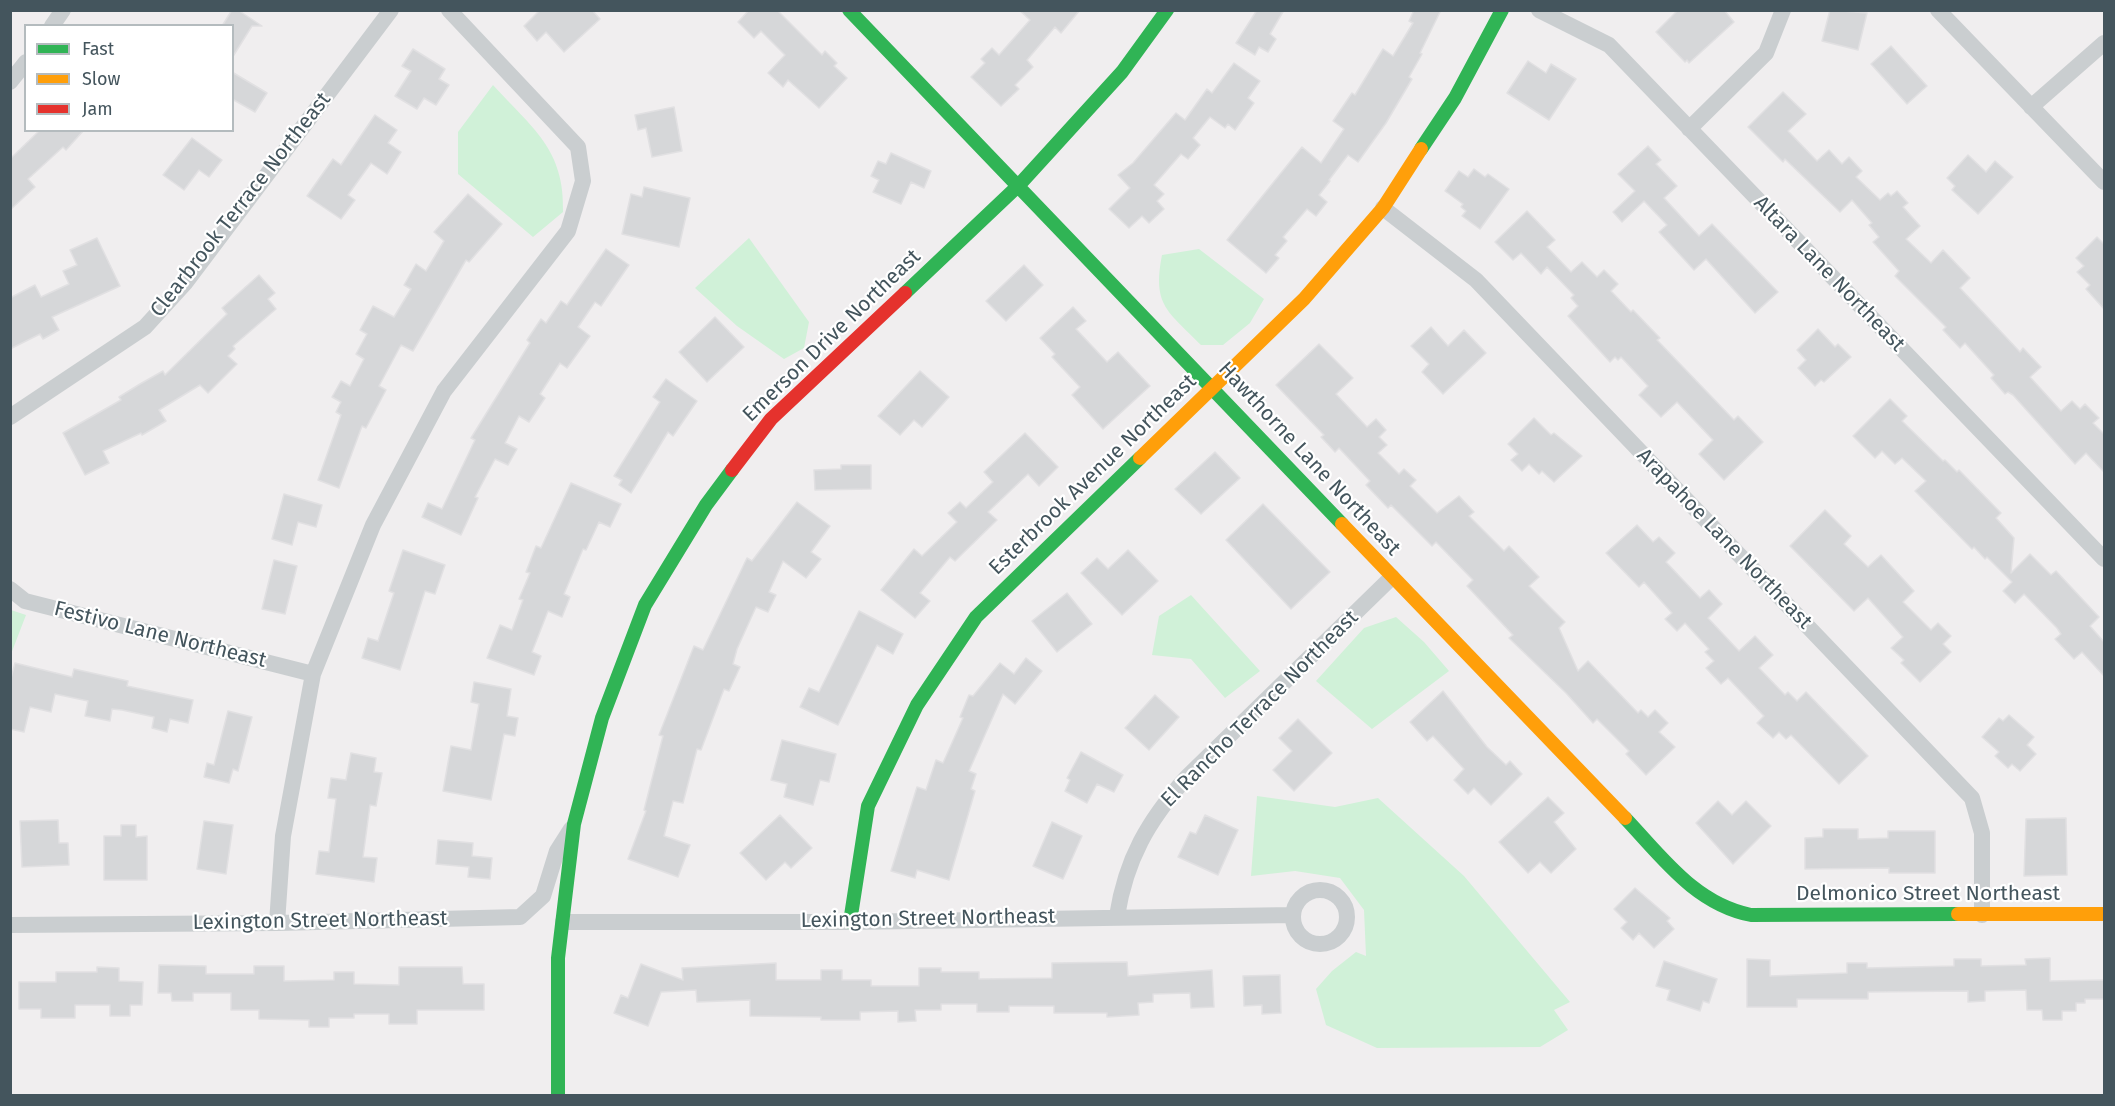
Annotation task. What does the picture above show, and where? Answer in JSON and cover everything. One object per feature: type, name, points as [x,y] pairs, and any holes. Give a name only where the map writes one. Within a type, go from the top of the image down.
[{"type":"street","points":[[53,24],[63,10]]},
{"type":"street","name":"Clearbrook Terrace Northeast","points":[[10,417],[145,327],[186,282],[391,10]]},
{"type":"street","points":[[277,923],[284,836],[313,674],[373,525],[444,391],[568,231],[583,181],[578,147],[449,10]]},
{"type":"street","name":"Hawthorne Lane Northeast","points":[[849,10],[1693,889],[1712,903],[1732,912],[1752,915]]},
{"type":"street","name":"Emerson Drive Northeast","points":[[558,1095],[558,958],[574,824],[602,718],[645,605],[706,505],[771,419],[1019,185],[1122,72],[1167,10]]},
{"type":"street","name":"Esterbrook Avenue Northeast","points":[[850,922],[868,806],[916,705],[976,617],[1304,299],[1383,208],[1455,98],[1502,10]]},
{"type":"street","name":"Altara Lane Northeast","points":[[1539,10],[1609,45],[2104,558]]},
{"type":"street","points":[[1689,129],[1766,53],[1783,10]]},
{"type":"street","points":[[1938,10],[2104,182]]},
{"type":"street","points":[[2031,107],[2104,43]]},
{"type":"street","points":[[10,82],[24,64]]},
{"type":"street","name":"Arapahoe Lane Northeast","points":[[1383,208],[1476,280],[1972,798],[1982,833],[1982,915]]},
{"type":"street","name":"El Rancho Terrace Northeast","points":[[1117,916],[1123,881],[1141,839],[1159,809],[1186,778],[1392,577]]},
{"type":"street","name":"Festivo Lane Northeast","points":[[10,589],[24,601],[313,674]]},
{"type":"street","name":"Lexington Street Northeast","points":[[10,925],[277,923],[520,917],[543,896],[557,851],[574,824]]},
{"type":"street","name":"Delmonico Street Northeast","points":[[1752,915],[2104,914]]},
{"type":"street","name":"Lexington Street Northeast","points":[[563,922],[850,922],[1293,915]]},
{"type":"green space","points":[[493,85],[533,127],[552,155],[558,172],[563,212],[533,237],[458,174],[458,132]]},
{"type":"green space","points":[[749,238],[809,322],[804,348],[784,359],[737,326],[695,288]]},
{"type":"green space","points":[[1199,249],[1264,299],[1250,323],[1223,345],[1201,345],[1172,315],[1161,297],[1159,272],[1162,255]]},
{"type":"green space","points":[[1191,595],[1260,671],[1225,698],[1191,659],[1152,655],[1159,616]]},
{"type":"green space","points":[[10,610],[26,615],[11,654]]},
{"type":"green space","points":[[1396,617],[1424,642],[1449,671],[1372,729],[1316,681],[1364,628]]},
{"type":"green space","points":[[1257,796],[1335,807],[1378,798],[1464,876],[1570,1002],[1554,1010],[1568,1030],[1540,1047],[1377,1048],[1326,1025],[1316,989],[1332,971],[1356,952],[1366,956],[1364,910],[1340,878],[1295,871],[1251,876]]},
{"type":"building","points":[[232,10],[238,10],[262,26],[252,26],[234,55],[234,24],[223,24]]},
{"type":"building","points":[[540,10],[592,10],[600,19],[564,52],[546,32],[537,41],[524,26]]},
{"type":"building","points":[[749,10],[777,10],[822,55],[825,51],[837,63],[834,66],[847,78],[819,108],[788,80],[783,87],[768,73],[785,55],[761,31],[754,38],[738,22]]},
{"type":"building","points":[[1019,10],[1080,10],[1061,33],[1055,27],[1027,60],[1033,67],[1015,85],[1019,89],[1001,106],[971,77],[985,63],[981,59],[992,48],[999,55],[1030,20]]},
{"type":"building","points":[[1257,10],[1284,10],[1270,34],[1276,39],[1268,52],[1259,47],[1255,55],[1236,43]]},
{"type":"building","points":[[1414,10],[1441,10],[1420,53],[1422,54],[1409,77],[1412,79],[1386,123],[1358,162],[1348,155],[1329,180],[1319,195],[1327,202],[1316,216],[1307,209],[1283,237],[1287,241],[1275,255],[1279,258],[1266,273],[1227,240],[1302,147],[1321,163],[1344,129],[1333,121],[1352,93],[1355,95],[1383,49],[1393,56],[1413,23],[1409,21]]},
{"type":"building","points":[[1678,10],[1724,10],[1734,22],[1689,63],[1687,60],[1685,62],[1656,32]]},
{"type":"building","points":[[1830,10],[1867,13],[1858,50],[1822,41]]},
{"type":"building","points":[[1891,46],[1927,86],[1907,104],[1871,64]]},
{"type":"building","points":[[413,49],[445,69],[439,79],[449,85],[436,105],[424,98],[417,109],[395,96],[411,71],[402,66]]},
{"type":"building","points":[[1528,61],[1546,73],[1551,64],[1576,79],[1549,120],[1507,93]]},
{"type":"building","points":[[1234,63],[1260,81],[1248,98],[1254,103],[1235,130],[1228,124],[1225,128],[1210,117],[1193,138],[1200,145],[1188,159],[1181,154],[1154,185],[1164,194],[1157,201],[1164,209],[1149,223],[1142,216],[1129,228],[1109,209],[1130,188],[1118,175],[1133,163],[1176,113],[1185,120],[1207,89],[1212,93]]},
{"type":"building","points":[[234,73],[267,93],[255,112],[234,100]]},
{"type":"building","points":[[1783,92],[1806,114],[1788,131],[1817,161],[1829,150],[1842,164],[1849,157],[1862,171],[1856,177],[1880,200],[1888,193],[1891,196],[1897,191],[1908,203],[1903,207],[1920,226],[1906,239],[1931,263],[1943,250],[1970,278],[1960,288],[2020,352],[2023,348],[2041,367],[2030,377],[2061,411],[2072,401],[2080,409],[2085,404],[2099,418],[2093,423],[2104,434],[2104,472],[2086,453],[2075,464],[2013,395],[2008,392],[2005,394],[1991,378],[1994,375],[1965,343],[1960,348],[1943,330],[1946,327],[1895,276],[1899,271],[1873,242],[1879,237],[1869,225],[1872,223],[1852,200],[1840,212],[1785,159],[1783,162],[1748,127]]},
{"type":"building","points":[[674,107],[682,151],[652,157],[646,128],[638,130],[635,115]]},
{"type":"building","points":[[375,115],[397,130],[388,143],[401,152],[387,174],[371,163],[348,195],[355,200],[341,219],[307,196],[333,159],[341,165]]},
{"type":"building","points":[[38,132],[82,132],[66,150],[63,147],[28,179],[35,187],[10,210],[10,159]]},
{"type":"building","points":[[192,138],[222,160],[209,177],[199,170],[184,190],[163,175]]},
{"type":"building","points":[[1648,146],[1661,160],[1656,164],[1677,186],[1664,198],[1699,236],[1712,224],[1778,292],[1755,313],[1706,259],[1694,270],[1659,232],[1667,225],[1644,201],[1622,222],[1613,212],[1635,191],[1618,174]]},
{"type":"building","points":[[891,153],[931,171],[924,188],[911,182],[901,204],[873,192],[879,180],[871,176],[878,161],[886,164]]},
{"type":"building","points":[[1968,155],[1986,172],[1995,161],[2013,177],[1978,214],[1952,190],[1955,186],[1947,178]]},
{"type":"building","points":[[1474,169],[1485,177],[1488,174],[1509,189],[1480,229],[1462,216],[1466,211],[1461,207],[1463,204],[1445,191],[1459,171],[1468,177]]},
{"type":"building","points":[[644,187],[690,198],[679,247],[622,234],[631,194],[642,197]]},
{"type":"building","points":[[468,194],[502,224],[469,262],[466,260],[413,351],[401,345],[379,386],[386,390],[366,428],[362,426],[339,488],[318,480],[341,415],[336,412],[341,402],[332,397],[341,381],[350,386],[364,359],[356,354],[367,334],[360,330],[373,306],[394,317],[411,289],[404,285],[416,264],[426,271],[444,241],[434,232]]},
{"type":"building","points":[[1527,211],[1555,240],[1547,247],[1571,272],[1582,262],[1597,277],[1604,270],[1618,284],[1611,291],[1660,338],[1657,340],[1734,420],[1738,416],[1763,442],[1724,480],[1699,454],[1713,440],[1677,402],[1661,417],[1639,395],[1648,386],[1621,357],[1618,360],[1615,357],[1610,362],[1568,316],[1578,306],[1571,298],[1574,295],[1547,267],[1541,274],[1521,253],[1513,260],[1495,242]]},
{"type":"building","points":[[2097,237],[2104,244],[2104,309],[2086,289],[2090,285],[2077,272],[2084,266],[2076,258]]},
{"type":"building","points":[[97,238],[120,286],[52,317],[59,330],[43,339],[40,334],[10,349],[10,298],[35,285],[41,297],[69,284],[63,271],[77,265],[70,250]]},
{"type":"building","points":[[606,249],[629,265],[601,306],[595,302],[578,327],[590,336],[567,368],[560,363],[540,394],[545,398],[529,422],[519,416],[505,443],[517,449],[508,465],[495,459],[475,497],[478,498],[461,535],[422,517],[428,503],[442,509],[475,440],[471,438],[530,343],[527,340],[541,319],[546,323],[561,301],[567,305]]},
{"type":"building","points":[[1024,265],[1043,285],[1006,321],[986,301]]},
{"type":"building","points":[[259,275],[275,293],[268,299],[276,309],[233,346],[235,349],[228,356],[237,364],[208,393],[200,385],[159,410],[166,421],[142,435],[141,433],[103,451],[109,463],[85,475],[63,433],[121,400],[119,397],[140,384],[163,371],[165,375],[227,314],[222,308]]},
{"type":"building","points":[[1073,307],[1086,321],[1076,329],[1107,362],[1118,352],[1150,386],[1103,429],[1072,395],[1080,387],[1052,357],[1055,354],[1040,338]]},
{"type":"building","points":[[715,317],[744,347],[707,382],[679,352]]},
{"type":"building","points":[[1431,327],[1448,346],[1464,330],[1486,353],[1443,394],[1422,372],[1429,364],[1411,346]]},
{"type":"building","points":[[1818,329],[1835,347],[1838,344],[1851,357],[1824,382],[1821,380],[1815,386],[1798,368],[1806,360],[1797,350]]},
{"type":"building","points":[[1319,344],[1353,378],[1336,394],[1367,427],[1376,419],[1386,430],[1379,437],[1387,445],[1378,453],[1399,474],[1404,469],[1416,480],[1410,486],[1437,513],[1459,496],[1474,512],[1469,516],[1504,551],[1509,546],[1539,577],[1529,586],[1565,622],[1559,628],[1578,671],[1588,661],[1638,713],[1641,710],[1648,717],[1655,710],[1668,723],[1659,732],[1675,747],[1646,775],[1626,754],[1629,751],[1597,719],[1593,723],[1566,693],[1509,638],[1513,635],[1467,586],[1473,580],[1436,542],[1432,546],[1391,505],[1388,508],[1366,485],[1370,481],[1339,448],[1335,452],[1321,437],[1324,435],[1276,385]]},
{"type":"building","points":[[920,371],[949,397],[922,427],[914,420],[900,435],[878,416]]},
{"type":"building","points":[[666,379],[697,401],[673,436],[668,432],[631,493],[619,485],[622,480],[614,476],[660,402],[653,397]]},
{"type":"building","points":[[1890,399],[1907,416],[1902,421],[1943,461],[1945,460],[1957,472],[1959,470],[2001,513],[1996,518],[2014,538],[2011,573],[2030,554],[2051,575],[2056,571],[2099,617],[2090,626],[2104,642],[2104,676],[2082,652],[2074,659],[2055,639],[2061,634],[2057,628],[2024,594],[2015,603],[2003,591],[2012,582],[1987,557],[1985,559],[1974,547],[1972,549],[1915,491],[1926,481],[1902,458],[1895,464],[1882,451],[1875,458],[1853,436]]},
{"type":"building","points":[[1534,418],[1551,435],[1554,433],[1582,456],[1554,482],[1542,471],[1539,474],[1529,464],[1522,471],[1511,460],[1518,454],[1508,444]]},
{"type":"building","points":[[1025,433],[1058,467],[1039,486],[1028,474],[988,512],[997,520],[955,561],[950,557],[920,593],[930,601],[915,618],[881,590],[914,549],[922,556],[957,522],[948,513],[960,502],[966,508],[993,482],[984,472]]},
{"type":"building","points":[[1215,452],[1240,478],[1201,514],[1175,489]]},
{"type":"building","points":[[841,465],[871,465],[871,489],[815,490],[814,470],[841,469]]},
{"type":"building","points":[[571,483],[621,504],[610,527],[599,522],[586,550],[583,549],[564,594],[570,597],[562,617],[548,611],[532,652],[541,656],[534,675],[487,658],[500,625],[512,630],[523,600],[519,599],[530,573],[526,572],[536,546],[541,548]]},
{"type":"building","points":[[284,494],[322,505],[316,527],[298,522],[292,545],[272,539]]},
{"type":"building","points":[[797,502],[830,526],[811,552],[821,559],[806,578],[783,561],[769,592],[776,595],[768,612],[756,607],[737,649],[733,664],[740,667],[729,691],[724,689],[701,750],[697,749],[683,803],[673,801],[664,836],[690,845],[678,877],[628,859],[646,811],[644,810],[663,736],[659,735],[694,646],[703,650],[747,558],[752,561]]},
{"type":"building","points":[[1263,504],[1330,572],[1291,609],[1226,540]]},
{"type":"building","points":[[1825,510],[1851,536],[1844,544],[1868,567],[1881,555],[1914,591],[1903,602],[1931,630],[1938,623],[1951,636],[1943,644],[1951,652],[1920,682],[1901,663],[1904,660],[1891,648],[1903,637],[1868,598],[1854,611],[1790,546]]},
{"type":"building","points":[[1637,525],[1653,542],[1659,537],[1675,553],[1666,562],[1700,598],[1709,590],[1722,604],[1708,618],[1739,651],[1755,636],[1773,655],[1759,668],[1785,695],[1788,692],[1797,701],[1806,692],[1868,756],[1839,784],[1791,735],[1786,739],[1779,732],[1773,738],[1757,723],[1764,716],[1728,678],[1721,684],[1706,668],[1714,661],[1705,652],[1709,649],[1685,623],[1677,631],[1665,619],[1672,613],[1644,582],[1639,587],[1606,553]]},
{"type":"building","points":[[403,550],[445,565],[435,594],[425,591],[400,670],[362,658],[368,638],[378,641],[394,593],[389,591]]},
{"type":"building","points":[[1128,550],[1158,581],[1122,615],[1081,573],[1097,558],[1108,569]]},
{"type":"building","points":[[274,560],[297,566],[285,614],[262,609]]},
{"type":"building","points":[[1067,593],[1092,624],[1057,652],[1032,621]]},
{"type":"building","points":[[859,611],[903,634],[893,654],[877,645],[838,725],[800,707],[809,688],[819,692]]},
{"type":"building","points":[[1026,658],[1042,671],[1015,704],[1003,694],[969,771],[976,774],[971,789],[975,791],[949,880],[917,870],[915,878],[891,871],[917,787],[926,790],[936,760],[943,763],[963,718],[960,717],[969,695],[973,696],[1000,663],[1014,674]]},
{"type":"building","points":[[15,663],[72,677],[74,669],[128,681],[127,686],[193,700],[188,723],[170,719],[167,732],[152,728],[154,717],[122,710],[112,709],[110,721],[85,716],[88,701],[55,694],[51,712],[30,707],[24,732],[10,729],[10,682]]},
{"type":"building","points":[[474,682],[511,689],[507,716],[518,718],[515,736],[504,734],[491,800],[443,791],[451,746],[471,750],[479,704],[471,702]]},
{"type":"building","points":[[1443,691],[1487,747],[1506,765],[1510,761],[1522,774],[1491,805],[1474,788],[1468,794],[1454,780],[1464,769],[1433,736],[1427,741],[1410,722]]},
{"type":"building","points":[[1155,695],[1179,717],[1149,750],[1125,728]]},
{"type":"building","points":[[228,711],[252,717],[238,771],[233,769],[229,783],[204,777],[207,763],[214,765]]},
{"type":"building","points":[[2009,715],[2034,737],[2027,745],[2036,754],[2020,771],[2012,764],[2008,768],[1995,756],[1999,752],[1982,737],[1999,718],[2003,721]]},
{"type":"building","points":[[1298,719],[1332,753],[1294,791],[1273,770],[1292,751],[1279,738]]},
{"type":"building","points":[[782,740],[836,754],[829,782],[820,780],[813,805],[784,797],[787,784],[771,780]]},
{"type":"building","points":[[1081,752],[1123,775],[1114,792],[1097,784],[1087,803],[1065,791],[1070,780],[1067,778]]},
{"type":"building","points":[[351,753],[376,758],[374,772],[382,773],[376,806],[370,805],[363,857],[377,858],[374,882],[316,874],[319,851],[329,852],[336,799],[328,798],[331,778],[346,780]]},
{"type":"building","points":[[1548,797],[1564,813],[1554,822],[1576,849],[1551,873],[1540,862],[1528,873],[1499,842]]},
{"type":"building","points":[[1718,801],[1732,815],[1746,801],[1771,826],[1733,864],[1696,823]]},
{"type":"building","points":[[780,815],[812,848],[791,868],[785,862],[766,880],[740,853]]},
{"type":"building","points":[[1205,815],[1238,830],[1218,875],[1178,857],[1190,832],[1196,834]]},
{"type":"building","points":[[2066,818],[2067,875],[2024,876],[2026,819]]},
{"type":"building","points":[[58,820],[59,843],[68,843],[69,865],[22,867],[20,821]]},
{"type":"building","points":[[204,821],[233,825],[226,874],[197,869]]},
{"type":"building","points":[[1052,822],[1082,836],[1063,879],[1033,866]]},
{"type":"building","points":[[121,825],[136,825],[136,837],[147,836],[147,880],[104,880],[104,836],[121,836]]},
{"type":"building","points":[[1823,829],[1858,829],[1858,839],[1888,838],[1888,831],[1935,831],[1935,873],[1889,873],[1889,868],[1805,869],[1805,838],[1823,837]]},
{"type":"building","points":[[438,840],[473,843],[472,856],[492,858],[490,879],[468,877],[469,867],[436,864]]},
{"type":"building","points":[[1635,888],[1670,918],[1667,921],[1674,929],[1654,948],[1639,933],[1633,940],[1621,928],[1627,922],[1614,909]]},
{"type":"building","points":[[2050,958],[2050,981],[2104,980],[2104,999],[2085,999],[2085,1003],[2076,1003],[2076,1011],[2062,1011],[2062,1020],[2043,1020],[2042,1010],[2027,1010],[2026,990],[1985,991],[1985,1001],[1968,1002],[1968,991],[1868,992],[1868,999],[1797,999],[1797,1007],[1747,1007],[1747,959],[1770,960],[1770,976],[1847,973],[1847,963],[1867,963],[1867,968],[1954,966],[1954,959],[1981,959],[1981,966],[2026,965],[2025,959]]},
{"type":"building","points":[[1664,961],[1717,979],[1709,1003],[1703,1001],[1700,1011],[1667,1000],[1670,990],[1656,986]]},
{"type":"building","points":[[1127,962],[1128,976],[1212,970],[1214,1007],[1191,1008],[1190,993],[1153,994],[1153,1002],[1138,1003],[1139,1015],[1107,1017],[1107,1013],[1054,1013],[1054,1006],[1009,1006],[1009,1012],[977,1012],[977,1004],[941,1004],[941,1010],[915,1010],[916,1021],[898,1022],[898,1011],[860,1012],[860,1020],[821,1020],[821,1017],[750,1016],[750,1000],[697,1002],[696,990],[661,992],[648,1026],[614,1013],[621,995],[628,998],[641,964],[683,980],[682,968],[776,963],[776,980],[821,980],[821,970],[842,970],[842,980],[871,980],[871,986],[919,986],[919,968],[941,968],[941,972],[979,972],[979,979],[1052,978],[1052,963]]},
{"type":"building","points":[[159,965],[206,966],[206,974],[254,974],[254,966],[284,966],[284,981],[334,980],[334,972],[354,972],[354,984],[399,985],[399,967],[462,967],[463,984],[484,984],[484,1010],[417,1010],[417,1024],[389,1024],[389,1014],[354,1014],[354,1018],[329,1018],[329,1027],[309,1027],[309,1020],[259,1019],[259,1010],[231,1010],[231,993],[193,993],[193,1001],[172,1001],[171,993],[158,993]]},
{"type":"building","points":[[97,967],[119,968],[119,981],[143,982],[142,1005],[130,1005],[130,1016],[110,1016],[110,1005],[75,1005],[75,1018],[41,1018],[41,1009],[19,1009],[19,982],[56,982],[56,972],[97,972]]},
{"type":"building","points":[[1280,975],[1281,1013],[1262,1014],[1262,1005],[1244,1006],[1243,976]]},
{"type":"traffic: fast","points":[[849,10],[1342,524]]},
{"type":"traffic: fast","points":[[905,293],[1019,185],[1122,72],[1167,10]]},
{"type":"traffic: fast","points":[[1421,149],[1455,98],[1502,10]]},
{"type":"traffic: fast","points":[[850,922],[868,806],[917,705],[976,617],[1140,458]]},
{"type":"traffic: fast","points":[[558,1096],[558,958],[574,824],[602,718],[645,605],[706,505],[732,470]]},
{"type":"traffic: fast","points":[[1625,818],[1666,863],[1696,890],[1713,901],[1751,915],[1958,914]]},
{"type":"traffic: slow","points":[[1140,458],[1304,299],[1383,208],[1421,149]]},
{"type":"traffic: slow","points":[[1342,524],[1625,818]]},
{"type":"traffic: slow","points":[[1958,914],[2104,914]]},
{"type":"traffic: jam","points":[[732,470],[771,419],[905,293]]}]
